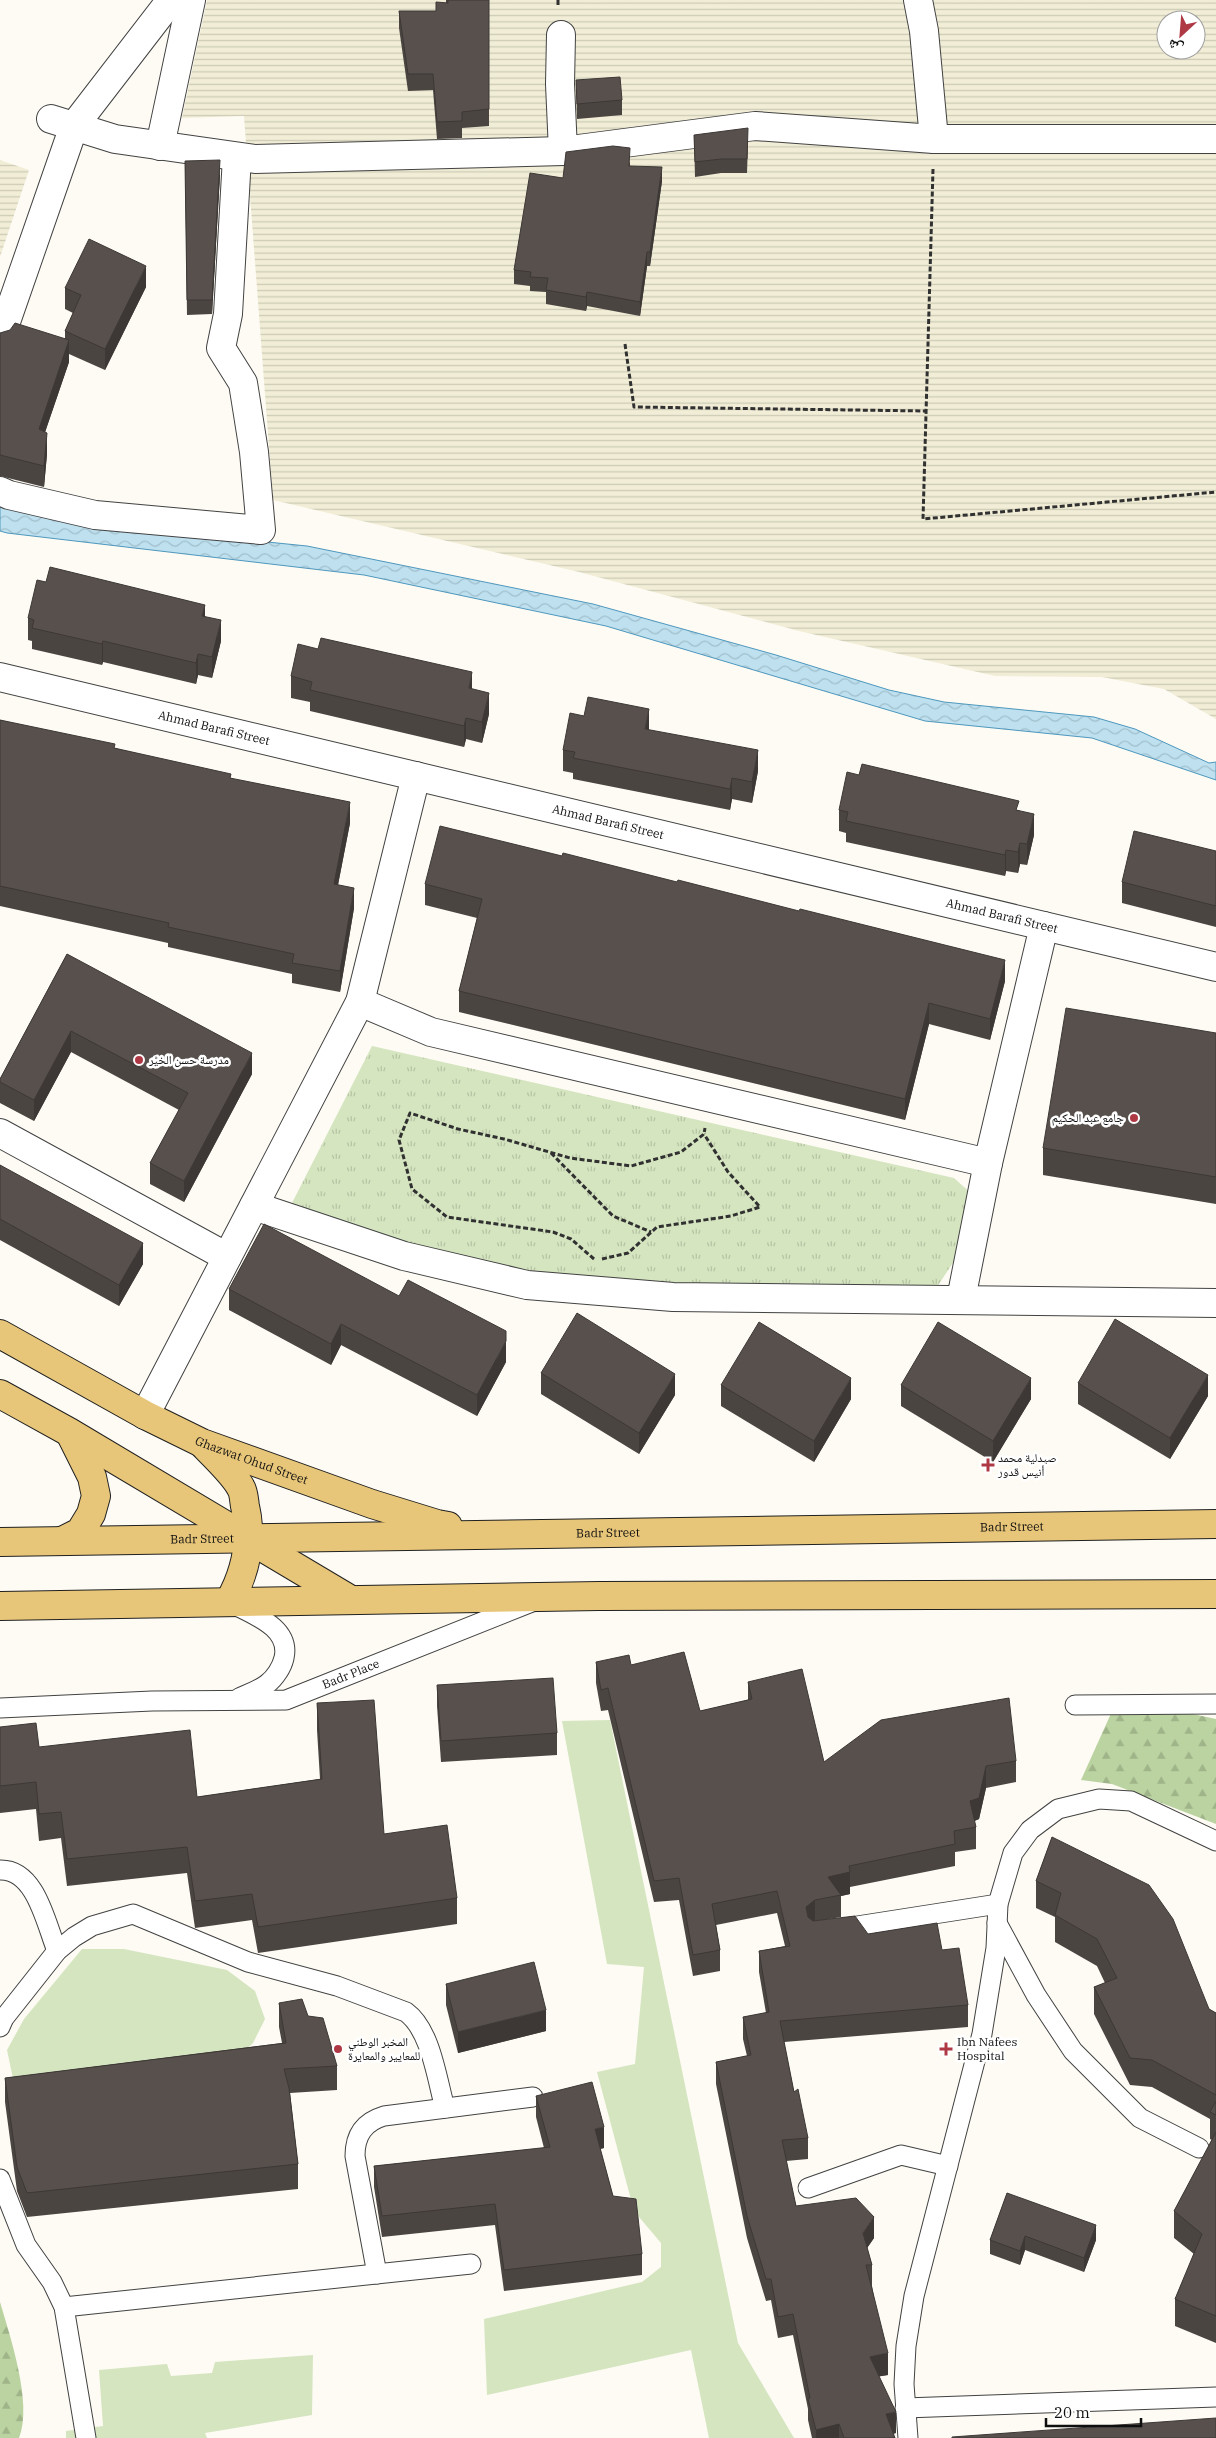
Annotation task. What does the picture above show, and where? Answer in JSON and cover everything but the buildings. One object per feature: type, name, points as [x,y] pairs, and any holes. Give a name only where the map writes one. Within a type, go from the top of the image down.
[{"type":"main road","name":"Ghazwat Ohud Street","points":[[0,1334],[202,1443],[296,1478],[437,1524],[524,1534]]},
{"type":"main road","points":[[0,1394],[69,1432],[193,1508],[249,1538],[351,1600]]},
{"type":"main road","points":[[62,1541],[80,1532],[91,1514],[96,1496],[92,1477],[69,1432]]},
{"type":"main road","points":[[202,1443],[241,1488],[249,1538],[243,1572],[229,1602]]},
{"type":"main road","name":"Badr Street","points":[[0,1542],[1216,1524]]},
{"type":"main road","points":[[0,1606],[541,1598],[1216,1594]]},
{"type":"street","points":[[0,339],[62,123],[170,0]]},
{"type":"street","points":[[160,146],[191,0]]},
{"type":"street","points":[[918,0],[924,31],[934,139]]},
{"type":"street","points":[[560,35],[563,151]]},
{"type":"street","points":[[62,123],[115,139],[255,159],[563,151],[755,126],[934,139],[1216,139]]},
{"type":"street","points":[[0,491],[9,495],[95,515],[261,530],[254,452],[243,383],[221,348],[228,314],[238,157]]},
{"type":"street","name":"Ahmad Barafi Street","points":[[0,676],[1216,967]]},
{"type":"street","points":[[146,1414],[360,1002],[416,776]]},
{"type":"street","points":[[961,1299],[988,1164],[1044,926]]},
{"type":"street","points":[[360,1002],[431,1032],[988,1164]]},
{"type":"street","points":[[0,1133],[227,1257]]},
{"type":"street","points":[[254,1206],[404,1256],[527,1285],[673,1297],[1216,1302]]},
{"type":"lane","name":"Badr Place","points":[[0,1708],[152,1702],[286,1700],[541,1598]]},
{"type":"lane","points":[[229,1602],[264,1620],[280,1634],[286,1650],[282,1666],[268,1683],[236,1700]]},
{"type":"lane","points":[[1075,1704],[1216,1704]]},
{"type":"lane","points":[[908,2438],[905,2408],[906,2346],[914,2296],[982,2034],[996,1948],[997,1913],[1013,1853],[1030,1830],[1058,1809],[1099,1799],[1131,1801],[1216,1841]]},
{"type":"lane","points":[[0,1870],[11,1871],[27,1880],[56,1951]]},
{"type":"lane","points":[[817,1932],[997,1913]]},
{"type":"lane","points":[[997,1913],[1036,1996],[1073,2051],[1140,2118],[1199,2148]]},
{"type":"lane","points":[[0,2027],[4,2018],[56,1951],[92,1926],[133,1914],[248,1962],[337,1986],[398,2008],[414,2017],[424,2032],[445,2108]]},
{"type":"lane","points":[[377,2274],[355,2156],[358,2137],[363,2128],[376,2118],[533,2097]]},
{"type":"lane","points":[[808,2188],[901,2155],[948,2166]]},
{"type":"lane","points":[[0,2179],[26,2245],[52,2282],[64,2307],[86,2438]]},
{"type":"lane","points":[[64,2307],[471,2264]]},
{"type":"lane","points":[[905,2408],[1216,2397]]},
{"type":"path","points":[[934,139],[923,519],[1216,492]]},
{"type":"path","points":[[625,344],[634,407],[926,411]]},
{"type":"path","points":[[704,1134],[728,1172],[760,1207],[731,1216],[657,1227],[628,1253],[595,1261],[571,1239],[553,1232],[447,1217],[412,1189],[399,1140],[410,1113],[458,1129],[570,1158],[630,1166],[681,1152],[704,1134],[713,1098]]},
{"type":"path","points":[[551,1152],[613,1216],[651,1232]]},
{"type":"shaded area","points":[[207,0],[1216,0],[1216,719],[1164,689],[1102,677],[995,676],[799,631],[579,572],[273,500],[244,116],[182,118]]},
{"type":"shaded area","points":[[0,160],[29,170],[0,257]]},
{"type":"green space","points":[[372,1046],[954,1178],[973,1195],[962,1249],[935,1290],[747,1290],[558,1277],[438,1252],[356,1227],[292,1203]]},
{"type":"green space","points":[[1118,1698],[1216,1719],[1216,1824],[1112,1784],[1081,1780]]},
{"type":"green space","points":[[610,1720],[738,2343],[794,2438],[709,2438],[691,2350],[487,2395],[484,2319],[642,2282],[661,2267],[661,2243],[634,2211],[597,2072],[635,2064],[644,1967],[607,1964],[562,1721]]},
{"type":"green space","points":[[82,1949],[124,1949],[227,1970],[255,1991],[265,2019],[253,2043],[240,2056],[15,2088],[7,2050],[24,2019]]},
{"type":"green space","points":[[0,2302],[14,2351],[22,2389],[23,2424],[19,2438],[0,2438]]},
{"type":"green space","points":[[313,2355],[312,2415],[205,2433],[207,2438],[66,2438],[66,2431],[103,2426],[99,2370],[167,2364],[171,2376],[212,2373],[215,2362]]},
{"type":"water","points":[[0,507],[88,524],[307,546],[593,604],[776,655],[889,690],[944,702],[1094,717],[1135,729],[1209,763],[1216,762],[1216,780],[1092,738],[925,721],[606,626],[364,575],[7,533],[0,531]]},
{"type":"place","name":"مدرسة حسن الخيّر","points":[[139,1060]]},
{"type":"place","name":"جامع عبد الحكيم","points":[[1134,1118]]},
{"type":"place","name":"صيدلية محمد أنيس قدور","points":[[988,1465]]},
{"type":"place","name":"المخبر الوطني للمعايير والمعايرة","points":[[338,2049]]},
{"type":"place","name":"Ibn Nafees Hospital","points":[[946,2049]]}]
